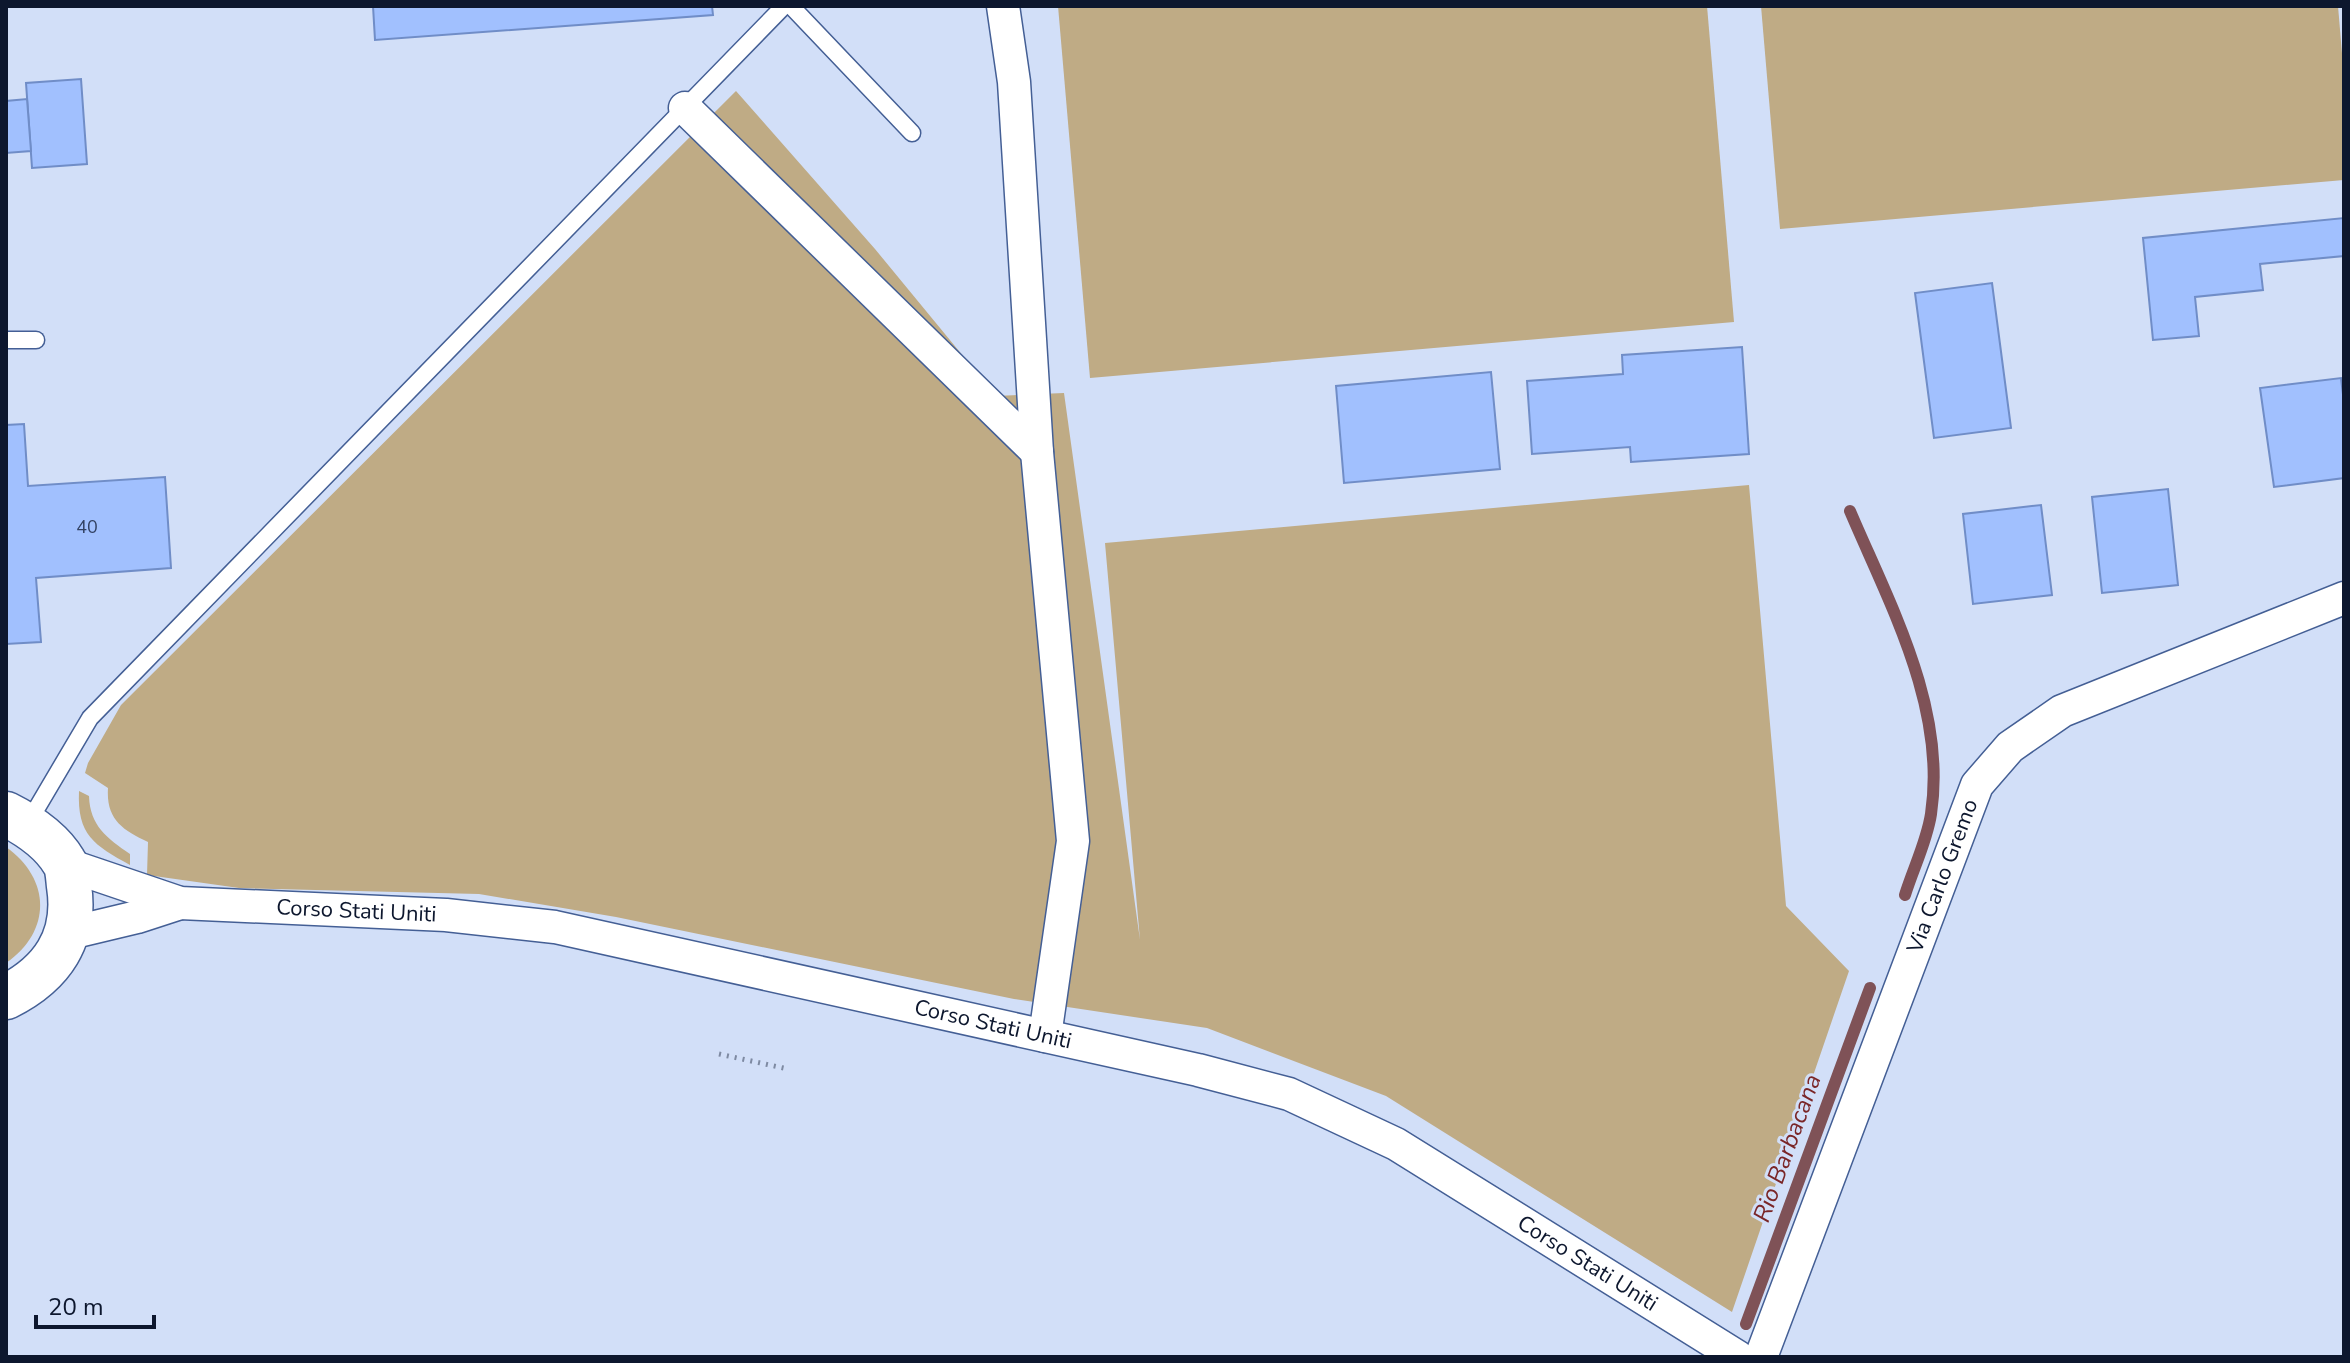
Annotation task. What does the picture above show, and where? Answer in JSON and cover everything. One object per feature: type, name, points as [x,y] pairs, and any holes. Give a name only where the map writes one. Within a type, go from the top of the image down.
[{"type":"main road","points":[[6,997],[30,985],[52,962],[66,934],[71,903],[65,864],[17,819]]},
{"type":"street","points":[[1003,6],[1014,82],[1037,452],[1073,841],[1045,1036]]},
{"type":"street","points":[[685,108],[1037,452]]},
{"type":"street","name":"Via Carlo Gremo","points":[[1761,1357],[1977,785],[2010,747],[2062,711],[2344,598]]},
{"type":"street","name":"Corso Stati Uniti","points":[[65,864],[180,903],[446,915],[555,927],[1198,1070],[1289,1094],[1396,1144],[1738,1357]]},
{"type":"street","name":"Corso Stati Uniti","points":[[66,934],[180,903]]},
{"type":"lane","points":[[17,819],[90,718],[784,6]]},
{"type":"lane","points":[[791,6],[912,133]]},
{"type":"lane","points":[[6,340],[36,340]]},
{"type":"path","points":[[719,1054],[788,1069]]},
{"type":"shaded area","points":[[1058,6],[1707,6],[1734,322],[1090,378]]},
{"type":"shaded area","points":[[1761,6],[2338,6],[2344,77],[2344,180],[1780,229]]},
{"type":"shaded area","points":[[736,91],[875,249],[996,396],[1064,393],[1140,940],[1105,543],[1749,485],[1786,906],[1849,971],[1732,1312],[1386,1096],[1207,1028],[1014,999],[616,917],[479,894],[239,888],[147,875],[148,842],[123,828],[110,808],[108,788],[85,773],[121,705]]},
{"type":"shaded area","points":[[79,791],[89,796],[93,815],[101,830],[130,854],[130,865],[90,837],[81,818]]},
{"type":"shaded area","points":[[6,847],[31,874],[38,889],[40,905],[32,936],[6,963]]},
{"type":"building","points":[[373,6],[712,6],[713,15],[375,40]]},
{"type":"building","points":[[81,79],[87,164],[32,168],[26,83]]},
{"type":"building","points":[[27,99],[31,151],[6,153],[6,101]]},
{"type":"building","points":[[2344,218],[2344,256],[2260,264],[2263,290],[2195,297],[2199,336],[2153,340],[2143,238]]},
{"type":"building","points":[[1992,283],[2011,428],[1934,438],[1915,293]]},
{"type":"building","points":[[1742,347],[1749,454],[1631,462],[1630,447],[1532,454],[1527,381],[1623,374],[1622,355]]},
{"type":"building","points":[[1491,372],[1500,469],[1344,483],[1336,386]]},
{"type":"building","points":[[2341,378],[2344,478],[2274,487],[2260,388]]},
{"type":"building","points":[[24,424],[28,486],[165,477],[171,568],[36,578],[41,642],[6,644],[6,425]]},
{"type":"building","points":[[2168,489],[2178,585],[2102,593],[2092,497]]},
{"type":"building","points":[[2041,505],[2052,595],[1973,604],[1963,514]]},
{"type":"waterway","points":[[1850,511],[1912,658],[1931,735],[1934,774],[1931,814],[1905,895]]},
{"type":"waterway","name":"Rio Barbacana","points":[[1746,1324],[1870,988]]}]
